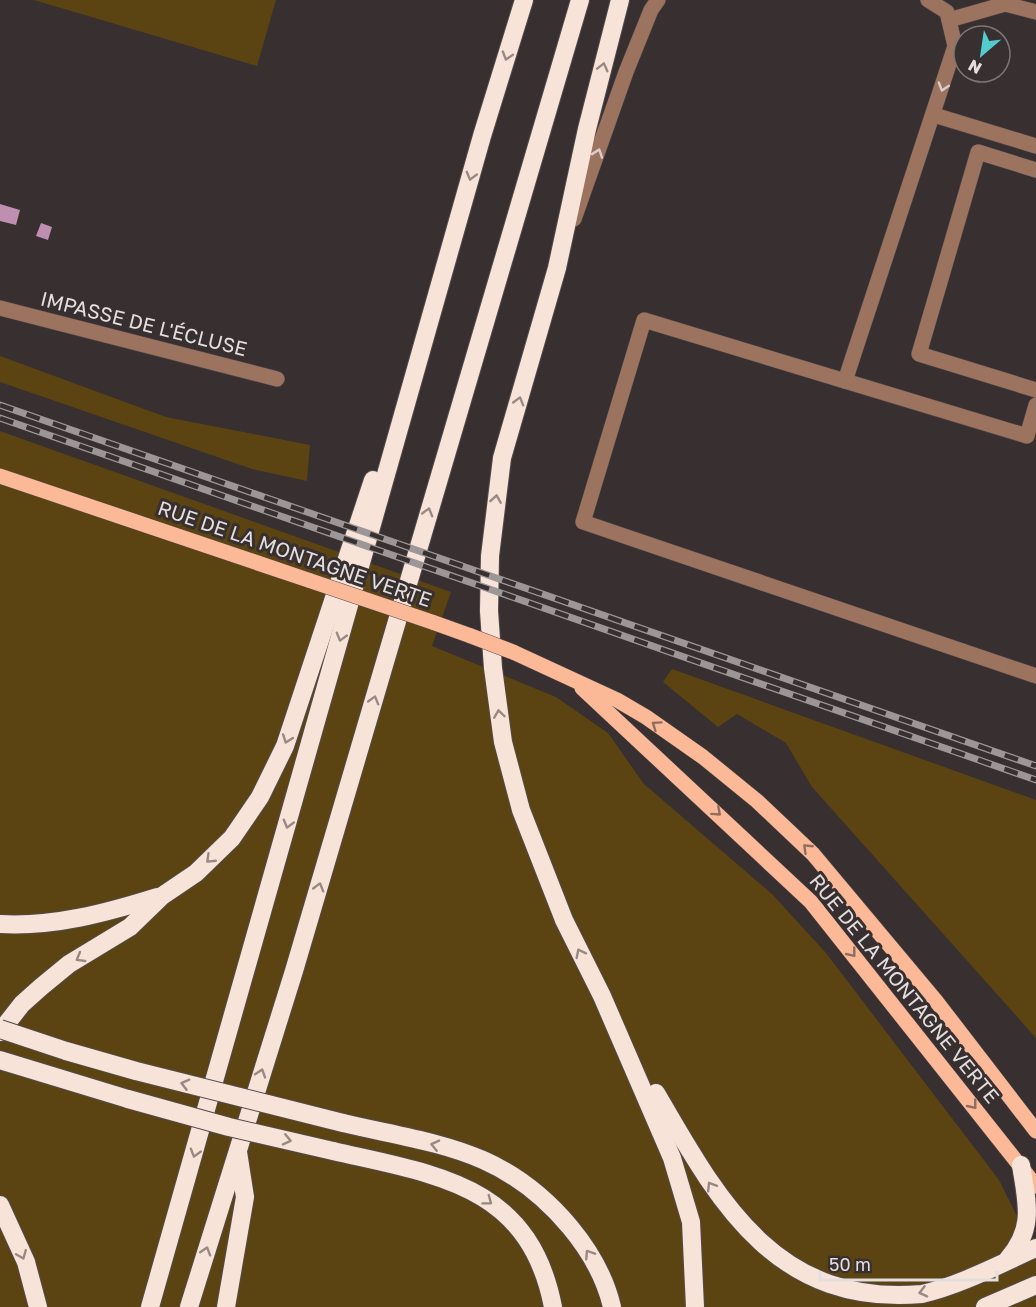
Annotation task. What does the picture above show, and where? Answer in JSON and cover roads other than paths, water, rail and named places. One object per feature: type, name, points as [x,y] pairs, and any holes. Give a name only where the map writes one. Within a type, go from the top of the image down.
[{"type":"highway","points":[[150,1307],[460,217],[525,0]]},
{"type":"highway","points":[[189,1307],[294,971],[580,0]]},
{"type":"highway","points":[[620,0],[587,129],[557,268],[502,458],[490,556],[491,645],[503,742],[521,810],[564,920],[655,1114],[684,1194],[691,1222],[694,1307]]},
{"type":"highway","points":[[460,217],[285,746],[260,797],[232,838],[196,873],[162,896],[130,927],[69,964],[22,1004],[0,1031],[136,1071],[468,1153],[512,1173],[556,1211],[580,1240],[597,1266],[612,1307]]},
{"type":"highway","points":[[0,924],[24,925],[63,921],[162,896]]},
{"type":"highway","points":[[606,1006],[710,1186],[751,1244],[773,1264],[826,1291],[856,1297],[886,1298],[922,1294],[1036,1248]]},
{"type":"highway","points":[[0,1060],[229,1127],[436,1175],[462,1185],[492,1203],[513,1222],[530,1243],[543,1267],[553,1307]]},
{"type":"highway","points":[[226,1307],[245,1197],[237,1149]]},
{"type":"highway","points":[[1008,1259],[1021,1242],[1027,1223],[1027,1202],[1021,1165]]},
{"type":"highway","points":[[0,1205],[26,1262],[38,1307]]},
{"type":"highway","points":[[985,1307],[1036,1285]]},
{"type":"main road","name":"RUE DE LA MONTAGNE VERTE","points":[[0,476],[513,651],[646,717],[703,757],[757,801],[813,854],[936,1001],[1036,1131]]},
{"type":"main road","name":"RUE DE LA MONTAGNE VERTE","points":[[573,680],[811,902],[1036,1186]]},
{"type":"street","points":[[557,268],[626,72],[651,10],[658,0]]},
{"type":"street","points":[[845,381],[955,46],[947,12],[928,0]]},
{"type":"street","points":[[949,20],[1005,4],[1036,12]]},
{"type":"street","points":[[934,114],[1036,146]]},
{"type":"street","points":[[1036,170],[978,152],[918,354],[1036,390]]},
{"type":"street","name":"IMPASSE DE L'ÉCLUSE","points":[[0,308],[277,379]]},
{"type":"street","points":[[1036,405],[1027,436],[644,320],[583,522],[1036,676]]},
{"type":"railway","points":[[0,405],[1036,766]]},
{"type":"railway","points":[[0,418],[1036,780]]}]
